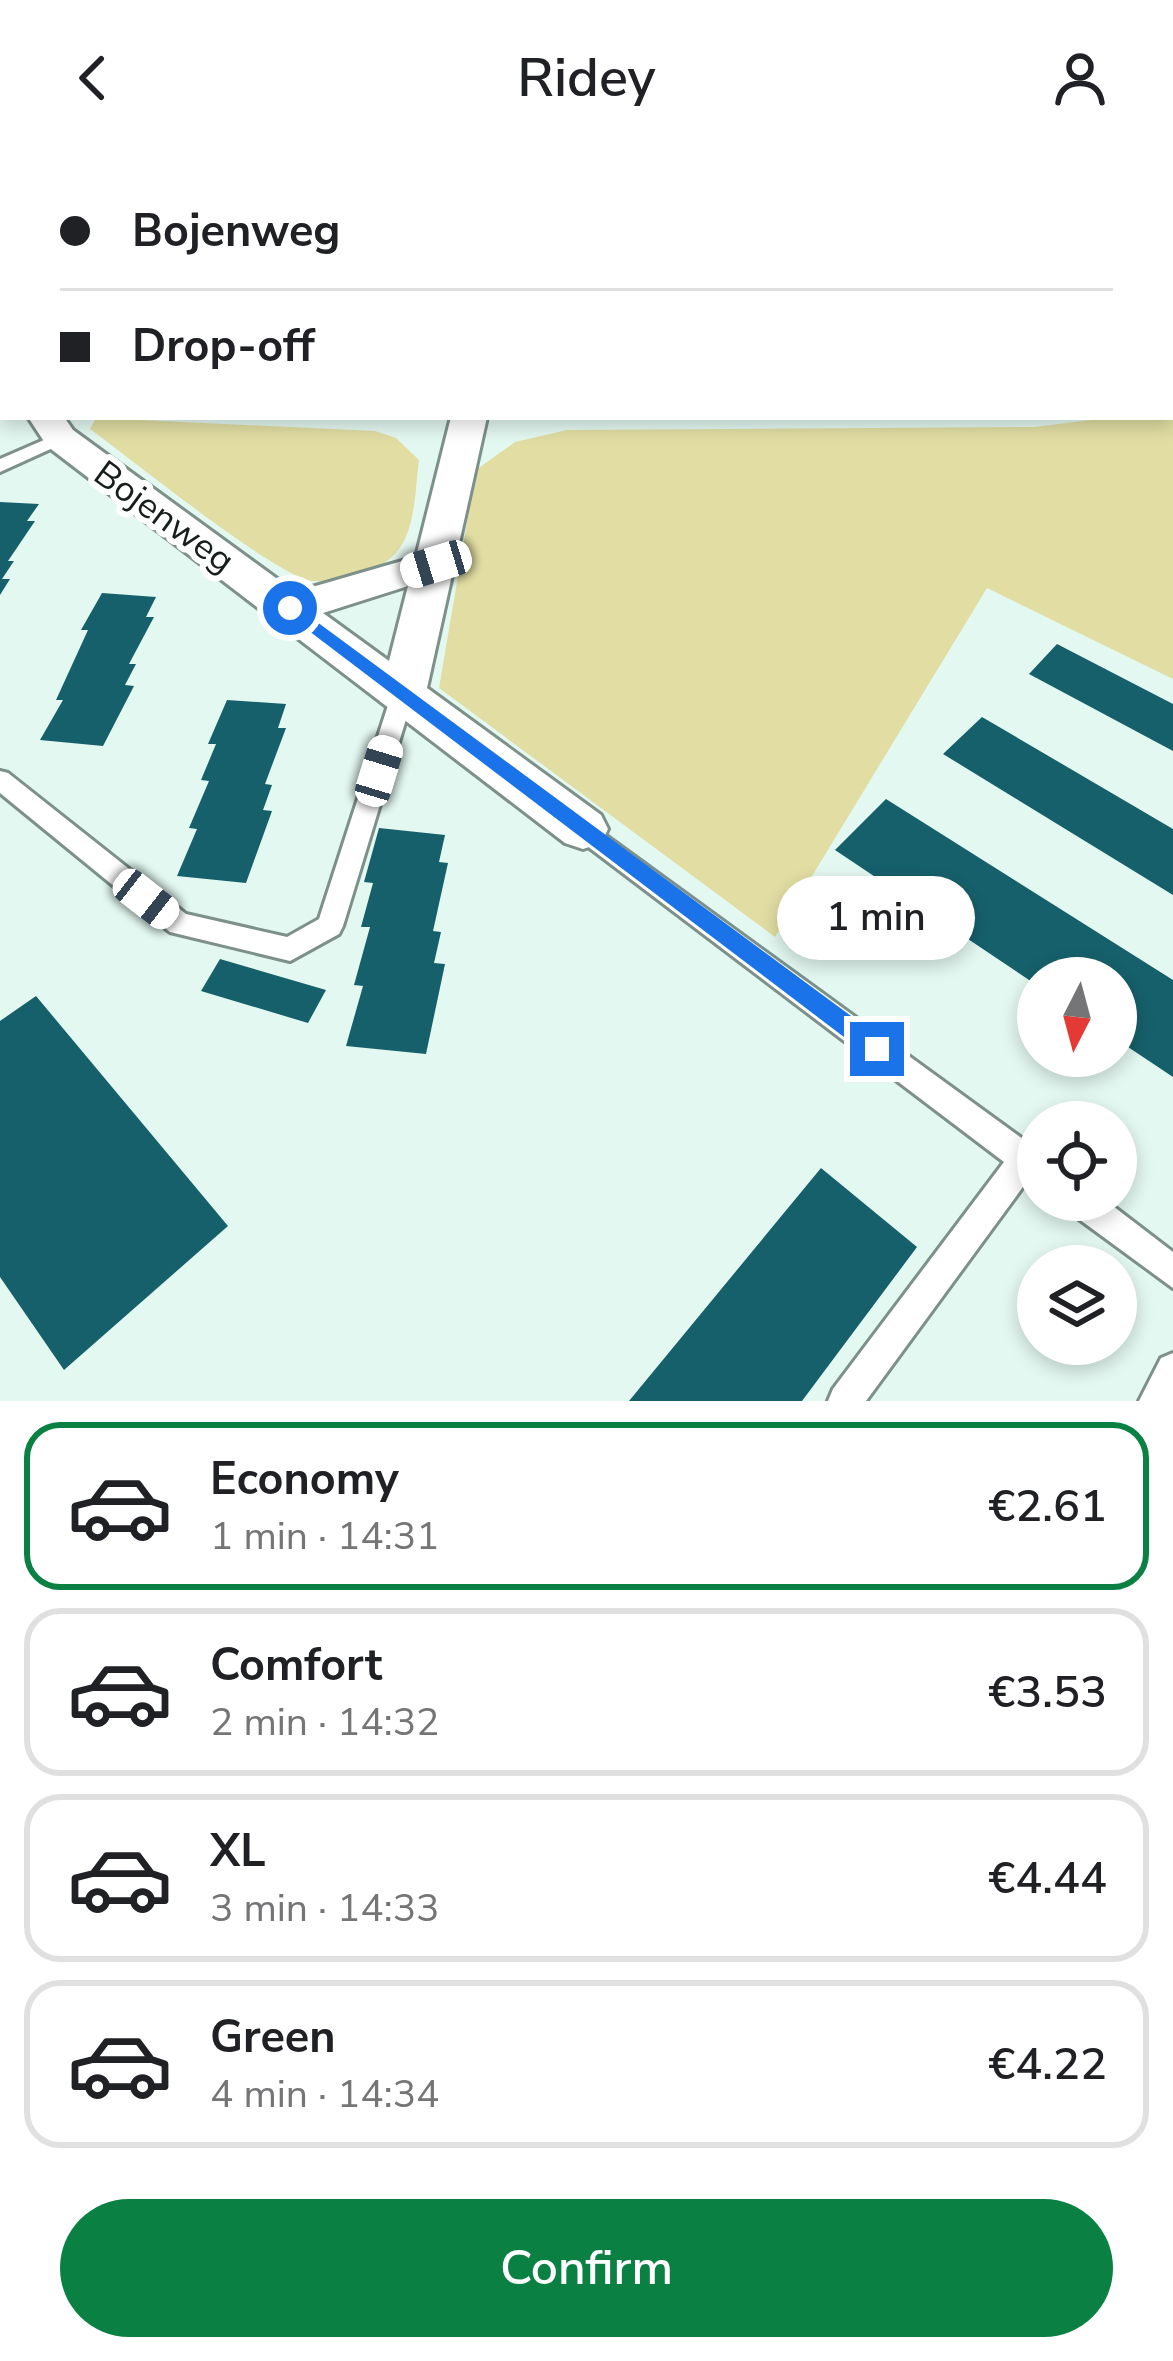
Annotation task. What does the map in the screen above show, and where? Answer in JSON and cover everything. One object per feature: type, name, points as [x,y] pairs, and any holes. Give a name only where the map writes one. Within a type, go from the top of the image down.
[{"type":"street","points":[[403,693],[468,420]]},
{"type":"street","name":"Bojenweg","points":[[53,428],[583,829]]},
{"type":"street","points":[[290,608],[436,564]]},
{"type":"lane","points":[[0,466],[53,428]]},
{"type":"lane","points":[[0,781],[179,924],[290,949],[330,926],[403,693]]},
{"type":"lane","points":[[583,829],[1017,1154]]},
{"type":"lane","points":[[845,1401],[1017,1182]]},
{"type":"lane","points":[[1106,1221],[1173,1272]]},
{"type":"lane","points":[[1156,1401],[1173,1370]]},
{"type":"shaded area","points":[[95,420],[139,420],[375,431],[396,438],[419,460],[406,537],[392,557],[375,568],[333,581],[313,581],[236,539],[90,429]]},
{"type":"shaded area","points":[[1091,420],[1173,420],[1173,679],[987,588],[775,937],[439,688],[476,470],[515,442],[567,430],[1034,427]]},
{"type":"building","points":[[0,502],[39,504],[27,521],[35,521],[8,561],[14,561],[2,579],[10,579],[0,595]]},
{"type":"building","points":[[102,593],[156,597],[146,617],[154,617],[129,664],[136,664],[125,685],[134,686],[103,746],[40,740],[63,700],[56,700],[88,630],[81,630]]},
{"type":"building","points":[[1057,644],[1173,704],[1173,751],[1029,674]]},
{"type":"building","points":[[227,700],[286,704],[278,728],[286,728],[265,784],[272,785],[263,810],[272,811],[246,883],[177,876],[197,829],[189,828],[209,781],[201,780],[216,744],[208,744]]},
{"type":"building","points":[[982,717],[1173,829],[1173,895],[943,754]]},
{"type":"building","points":[[886,799],[1137,957],[1017,957],[1017,972],[835,850]]},
{"type":"building","points":[[379,828],[445,835],[439,862],[448,863],[433,931],[441,932],[434,963],[445,964],[426,1054],[346,1046],[363,986],[354,985],[370,927],[361,927],[373,883],[364,882]]},
{"type":"building","points":[[1137,957],[1173,980],[1173,1077],[1137,1053]]},
{"type":"building","points":[[220,959],[326,990],[308,1023],[201,991]]},
{"type":"building","points":[[36,996],[228,1226],[64,1370],[0,1277],[0,1021]]},
{"type":"building","points":[[821,1168],[917,1247],[802,1401],[629,1401]]},
{"type":"route","points":[[290,608],[877,1049]]}]
